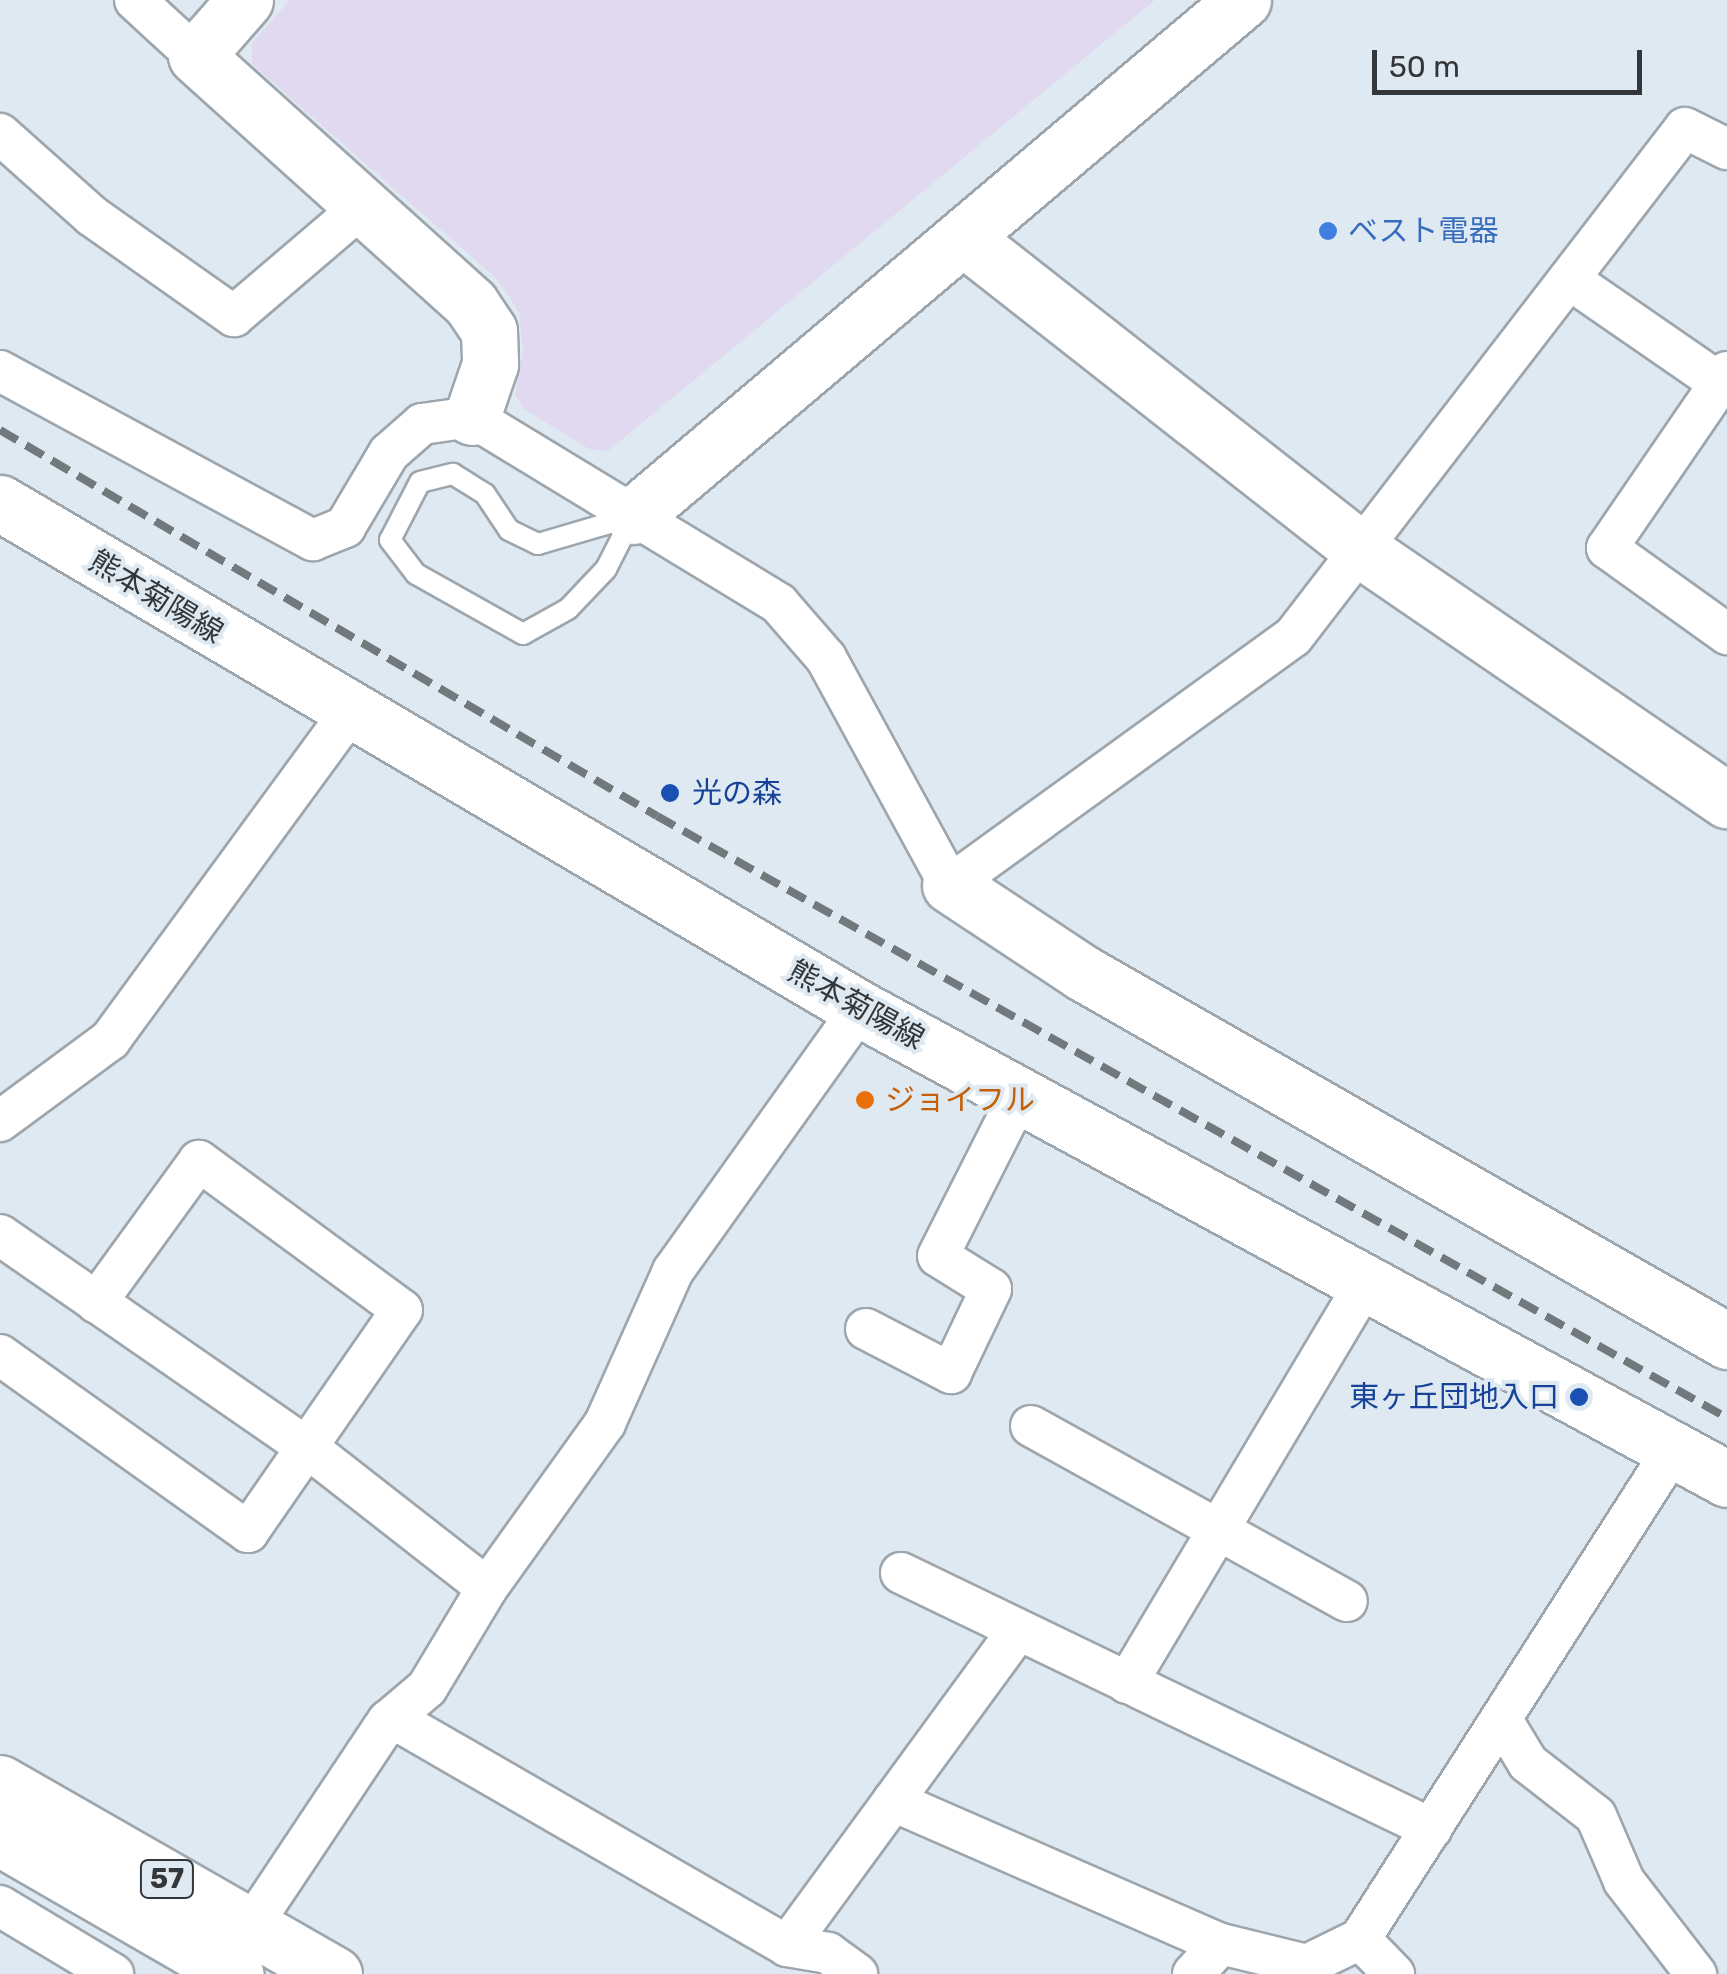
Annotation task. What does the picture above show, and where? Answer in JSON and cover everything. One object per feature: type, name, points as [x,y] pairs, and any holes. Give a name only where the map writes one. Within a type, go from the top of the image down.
[{"type":"main road","points":[[246,0],[196,56],[471,304],[489,331],[490,364],[472,417]]},
{"type":"main road","points":[[633,516],[965,240],[1243,0]]},
{"type":"main road","points":[[965,240],[1360,549],[1727,800]]},
{"type":"main road","name":"熊本菊陽線","points":[[0,503],[860,1009],[1368,1279],[1727,1479]]},
{"type":"main road","points":[[950,884],[1083,973],[1727,1340]]},
{"type":"main road","name":"57","points":[[0,1783],[229,1960]]},
{"type":"main road","name":"57","points":[[0,1838],[229,1960],[334,1974]]},
{"type":"street","points":[[135,0],[196,56]]},
{"type":"street","points":[[0,371],[313,540],[345,527],[389,452],[422,424],[472,417],[779,604],[826,658],[950,884],[1292,637],[1685,128],[1727,149]]},
{"type":"street","points":[[0,134],[92,216],[234,316],[362,206]]},
{"type":"street","points":[[1570,278],[1725,381],[1606,548],[1727,634]]},
{"type":"street","points":[[0,1121],[110,1040],[350,712]]},
{"type":"street","points":[[396,1720],[427,1688],[487,1588],[604,1424],[673,1271],[860,1009]]},
{"type":"street","points":[[866,1330],[951,1373],[991,1289],[938,1256],[1020,1094]]},
{"type":"street","points":[[0,1355],[248,1532],[402,1310],[198,1161],[96,1303]]},
{"type":"street","points":[[0,1236],[308,1448],[487,1588]]},
{"type":"street","points":[[1127,1683],[1368,1279]]},
{"type":"street","points":[[1032,1426],[1347,1600]]},
{"type":"street","points":[[893,1801],[1221,1944],[1308,1964],[1360,1939],[1673,1450]]},
{"type":"street","points":[[901,1573],[1016,1633],[1432,1829]]},
{"type":"street","points":[[788,1946],[1016,1633]]},
{"type":"street","points":[[229,1960],[388,1721],[396,1720],[788,1946],[828,1953],[858,1974]]},
{"type":"street","points":[[1502,1720],[1528,1764],[1596,1816],[1624,1881],[1696,1974]]},
{"type":"street","points":[[0,1906],[113,1974]]},
{"type":"street","points":[[1360,1939],[1394,1974]]},
{"type":"street","points":[[1193,1974],[1221,1944]]},
{"type":"lane","points":[[454,474],[484,494],[509,530],[538,544],[633,516],[606,570],[568,609],[523,634],[416,574],[390,540],[420,482],[454,474]]},
{"type":"shaded area","points":[[290,0],[1155,0],[608,451],[589,449],[524,409],[515,395],[523,350],[519,312],[498,280],[252,64],[252,43]]},
{"type":"railway","points":[[0,430],[657,816],[1727,1418]]},
{"type":"place","name":"ベスト電器","points":[[1328,231]]},
{"type":"place","name":"光の森","points":[[670,793]]},
{"type":"place","name":"ジョイフル","points":[[865,1100]]},
{"type":"place","name":"東ヶ丘団地入口","points":[[1579,1397]]}]
